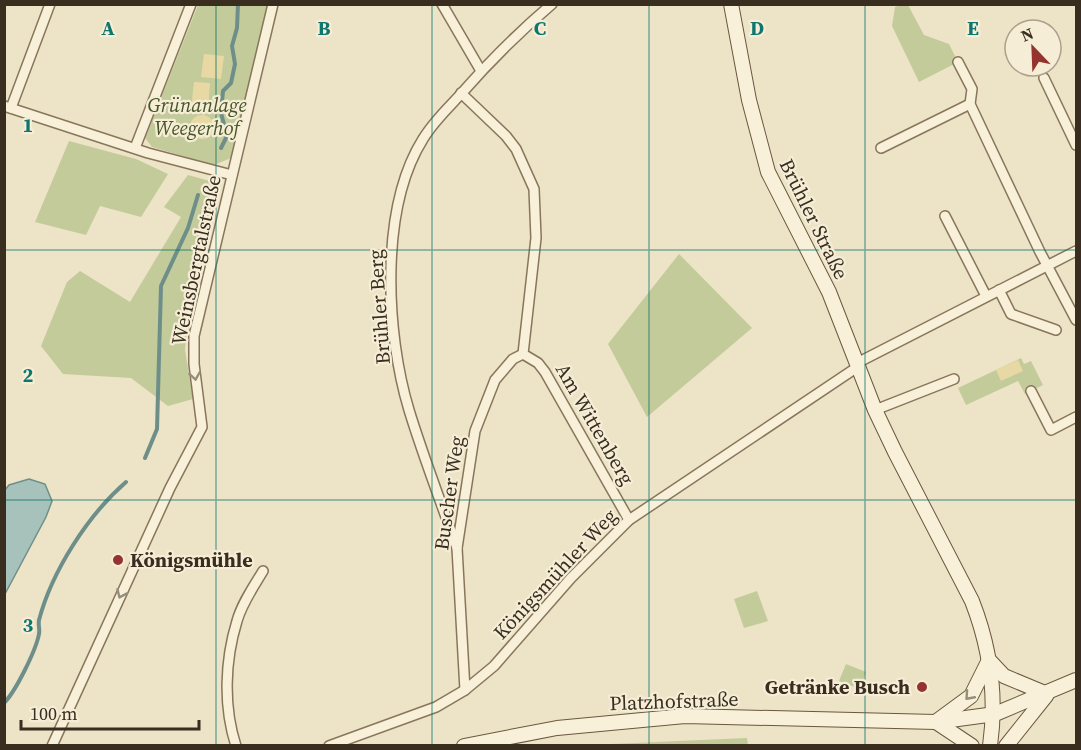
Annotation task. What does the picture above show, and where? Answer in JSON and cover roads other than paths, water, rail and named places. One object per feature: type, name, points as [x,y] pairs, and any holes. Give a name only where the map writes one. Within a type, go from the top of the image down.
[{"type":"main road","name":"Brühler Straße","points":[[731,4],[765,164],[829,292],[875,410],[972,601],[988,644],[995,714],[990,746]]},
{"type":"main road","points":[[972,746],[936,722],[971,696],[989,660],[1004,676],[1047,694],[1006,746]]},
{"type":"main road","name":"Platzhofstraße","points":[[464,746],[557,728],[685,716],[936,722],[995,714],[1077,680]]},
{"type":"street","points":[[50,4],[8,107],[135,148],[232,175]]},
{"type":"street","points":[[135,148],[191,4]]},
{"type":"street","name":"Weinsbergtalstraße","points":[[52,746],[170,488],[202,427],[194,364],[194,336],[273,4]]},
{"type":"street","points":[[442,4],[481,71]]},
{"type":"street","name":"Brühler Berg","points":[[457,548],[408,408],[394,329],[391,274],[394,219],[412,159],[438,119],[481,71],[552,4]]},
{"type":"street","points":[[958,62],[972,89],[970,104],[1047,266],[1077,320]]},
{"type":"street","points":[[1044,78],[1077,145]]},
{"type":"street","points":[[461,93],[506,136],[521,159],[534,189],[536,238],[523,354]]},
{"type":"street","points":[[881,148],[970,104]]},
{"type":"street","points":[[945,216],[986,296]]},
{"type":"street","name":"Königsmühler Weg","points":[[329,746],[436,707],[465,690],[494,666],[571,578],[629,519],[858,364],[1077,251]]},
{"type":"street","points":[[999,290],[1011,314],[1056,330]]},
{"type":"street","name":"Am Wittenberg","points":[[523,354],[538,363],[545,372],[629,519]]},
{"type":"street","name":"Buscher Weg","points":[[465,690],[457,548],[475,431],[495,380],[513,358],[523,354]]},
{"type":"street","points":[[875,410],[954,379]]},
{"type":"street","points":[[1030,391],[1051,430],[1077,417]]},
{"type":"street","points":[[236,746],[227,711],[230,665],[237,620],[263,571]]},
{"type":"water","points":[[29,479],[45,484],[52,501],[46,517],[5,594],[5,490],[9,485]]},
{"type":"waterway","points":[[221,148],[227,136],[221,113],[223,91],[231,83],[235,64],[232,46],[237,28],[238,4]]},
{"type":"waterway","points":[[145,458],[157,429],[161,286],[188,228],[198,195]]},
{"type":"waterway","points":[[4,703],[20,680],[34,650],[45,601],[62,564],[85,527],[126,482]]},
{"type":"place","name":"Königsmühle","points":[[118,560]]},
{"type":"place","name":"Getränke Busch","points":[[922,687]]},
{"type":"park label","name":"Grünanlage Weegerhof","points":[[197,116]]}]
